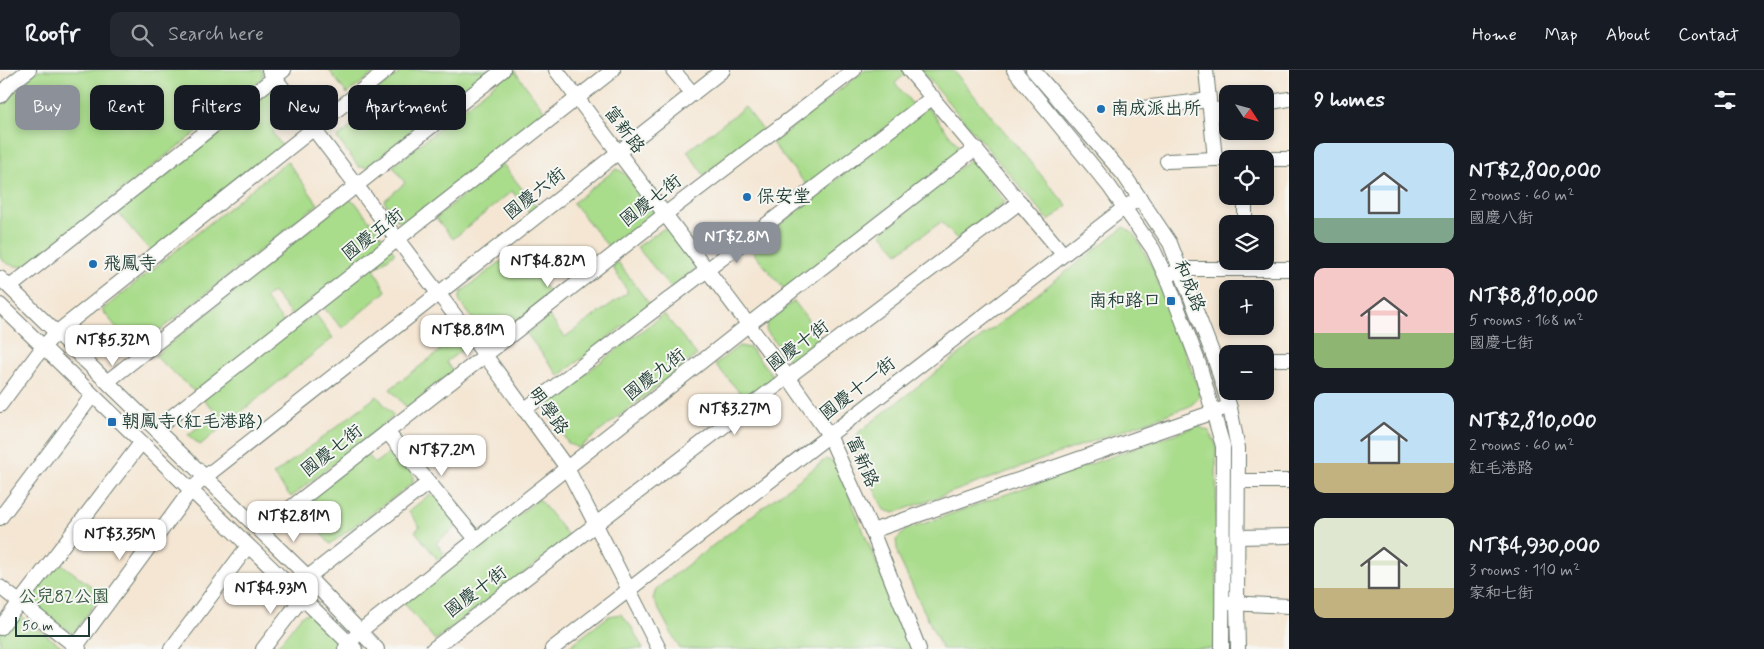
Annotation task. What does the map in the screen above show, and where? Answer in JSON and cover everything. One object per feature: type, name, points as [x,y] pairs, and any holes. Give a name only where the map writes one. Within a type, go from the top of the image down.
[{"type":"street","points":[[0,96],[8,86],[29,70]]},
{"type":"street","points":[[338,109],[387,70]]},
{"type":"street","points":[[108,381],[503,70]]},
{"type":"street","name":"富新路","points":[[556,70],[788,377],[829,435],[872,531],[919,649]]},
{"type":"street","name":"國慶五街","points":[[156,429],[613,70]]},
{"type":"street","points":[[673,70],[693,94]]},
{"type":"street","name":"國慶六街","points":[[76,648],[190,490],[205,476],[723,70]]},
{"type":"street","name":"國慶七街","points":[[260,531],[664,215],[854,70]]},
{"type":"street","points":[[910,70],[1063,254]]},
{"type":"street","name":"和成路","points":[[1014,70],[1124,208],[1153,249],[1166,277],[1199,364],[1223,446],[1222,649]]},
{"type":"street","name":"和成路","points":[[1033,70],[1124,175],[1170,243],[1219,356]]},
{"type":"street","points":[[1206,70],[1210,105],[1219,150]]},
{"type":"street","points":[[276,72],[5,283],[308,577],[377,649]]},
{"type":"street","name":"明學路","points":[[276,72],[285,85]]},
{"type":"street","points":[[524,410],[933,97]]},
{"type":"street","points":[[1274,102],[1289,99]]},
{"type":"street","points":[[1143,108],[1210,105],[1219,106]]},
{"type":"street","points":[[0,405],[43,347],[56,333],[311,130]]},
{"type":"street","name":"明學路","points":[[316,130],[485,355],[566,468],[659,649]]},
{"type":"street","name":"國慶九街","points":[[349,647],[359,632],[976,148]]},
{"type":"street","points":[[1167,161],[1219,159]]},
{"type":"street","points":[[1274,159],[1289,159]]},
{"type":"street","name":"國慶十一街","points":[[552,649],[1063,254],[1140,198]]},
{"type":"street","name":"國慶十街","points":[[433,649],[1020,202]]},
{"type":"street","points":[[1166,277],[1180,269],[1219,267]]},
{"type":"street","points":[[1274,268],[1289,269]]},
{"type":"street","points":[[0,305],[302,598],[349,647]]},
{"type":"street","points":[[1274,359],[1289,359]]},
{"type":"street","points":[[1199,364],[1219,360]]},
{"type":"street","points":[[0,518],[92,396]]},
{"type":"street","name":"和成路","points":[[1228,400],[1238,448],[1236,604],[1238,649]]},
{"type":"street","points":[[872,531],[1214,411],[1230,408]]},
{"type":"street","points":[[387,432],[476,539]]},
{"type":"street","points":[[0,628],[141,443]]},
{"type":"street","points":[[1238,481],[1289,481]]},
{"type":"street","points":[[308,577],[428,483]]},
{"type":"street","points":[[1237,537],[1289,536]]},
{"type":"street","points":[[171,649],[248,546]]},
{"type":"street","points":[[0,587],[76,648]]},
{"type":"street","points":[[263,649],[302,598]]},
{"type":"street","points":[[1221,603],[1289,606]]},
{"type":"green space","points":[[38,70],[263,71],[262,78],[256,85],[174,85],[174,130],[199,130],[25,266],[18,266],[11,265],[0,258],[0,107],[15,90],[15,130],[80,130],[80,85],[20,85]]},
{"type":"green space","points":[[329,70],[378,70],[359,85],[348,85],[347,94]]},
{"type":"green space","points":[[403,70],[489,70],[466,88],[466,85],[384,85]]},
{"type":"green space","points":[[514,70],[546,113],[407,223],[398,221],[384,201],[405,183],[393,166],[438,130],[466,130],[466,107]]},
{"type":"green space","points":[[865,70],[909,71],[895,83],[914,106],[808,187],[772,143]]},
{"type":"green space","points":[[921,70],[953,70],[1067,206],[1049,221]]},
{"type":"green space","points":[[270,89],[270,130],[274,130],[272,132],[283,147],[153,254],[117,212],[219,130],[260,130],[260,97]]},
{"type":"green space","points":[[745,107],[763,130],[704,175],[687,151]]},
{"type":"green space","points":[[927,107],[962,150],[784,289],[750,249]]},
{"type":"green space","points":[[348,129],[414,130],[368,167],[359,167],[337,138]]},
{"type":"green space","points":[[970,159],[1005,202],[957,239],[941,222],[898,253],[881,233]]},
{"type":"green space","points":[[287,161],[318,204],[135,350],[102,310]]},
{"type":"green space","points":[[502,163],[537,208],[529,213],[512,191],[453,239],[436,218]]},
{"type":"green space","points":[[616,169],[623,172],[653,210],[653,216],[611,250],[573,203]]},
{"type":"green space","points":[[347,199],[355,202],[395,253],[374,269],[386,291],[342,328],[314,297],[292,316],[273,292],[265,298],[291,332],[315,313],[333,338],[200,445],[188,435],[217,412],[155,356]]},
{"type":"green space","points":[[1124,227],[1134,234],[1152,266],[1199,390],[1199,398],[1190,406],[894,513],[884,510],[852,442],[860,431]]},
{"type":"green space","points":[[663,229],[671,230],[696,261],[694,270],[671,288],[637,247]]},
{"type":"green space","points":[[516,250],[552,296],[496,339],[486,337],[459,300],[461,292]]},
{"type":"green space","points":[[618,262],[650,305],[559,376],[527,334],[549,316],[565,337],[628,292],[612,266]]},
{"type":"green space","points":[[794,301],[824,341],[798,362],[790,362],[766,330],[767,322]]},
{"type":"green space","points":[[664,314],[697,355],[579,448],[569,444],[546,411],[548,402]]},
{"type":"green space","points":[[453,330],[466,347],[446,362],[453,371],[407,408],[390,389],[440,351],[435,344]]},
{"type":"green space","points":[[739,346],[750,348],[773,376],[770,385],[749,403],[715,364]]},
{"type":"green space","points":[[377,396],[394,416],[291,497],[273,475]]},
{"type":"green space","points":[[1197,426],[1209,431],[1216,444],[1217,632],[1212,649],[942,649],[898,556],[896,540],[906,530]]},
{"type":"green space","points":[[394,449],[413,475],[413,483],[330,544],[299,507],[366,453],[375,463]]},
{"type":"green space","points":[[826,459],[836,463],[911,649],[680,649],[653,599],[656,589]]},
{"type":"green space","points":[[429,495],[436,495],[457,526],[436,543],[445,554],[438,560],[415,531],[420,527],[409,511]]},
{"type":"green space","points":[[539,499],[570,538],[435,640],[404,603]]},
{"type":"green space","name":"公兒82公園","points":[[56,560],[102,594],[73,634],[27,600]]},
{"type":"green space","points":[[16,613],[64,648],[0,649],[0,634]]},
{"type":"green space","points":[[311,613],[339,640],[339,649],[275,649],[302,615]]},
{"type":"green space","points":[[621,614],[631,626],[643,649],[566,649],[609,616]]},
{"type":"place","name":"南成派出所","points":[[1101,109]]},
{"type":"place","name":"保安堂","points":[[747,197]]},
{"type":"place","name":"飛鳳寺","points":[[93,264]]},
{"type":"place","name":"南和路口","points":[[1171,301]]},
{"type":"place","name":"朝鳳寺(紅毛港路)","points":[[112,422]]}]
